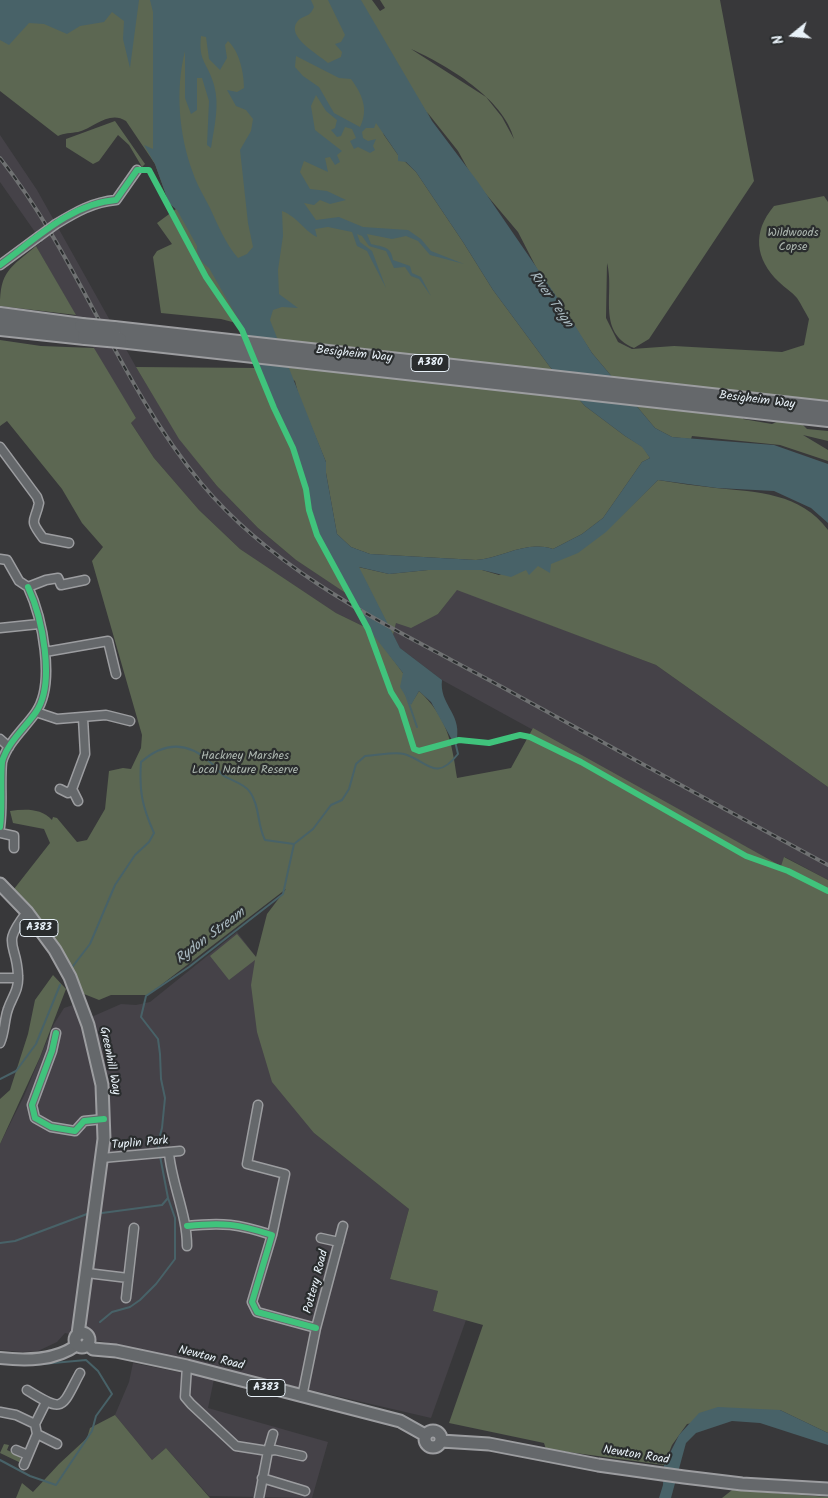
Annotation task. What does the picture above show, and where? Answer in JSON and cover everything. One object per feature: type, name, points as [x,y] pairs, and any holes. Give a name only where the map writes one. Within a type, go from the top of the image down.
[{"type":"highway","name":"Besigheim Way","points":[[0,315],[116,335],[672,396],[828,410]]},
{"type":"highway","name":"Besigheim Way","points":[[0,328],[84,331]]},
{"type":"highway","name":"Besigheim Way","points":[[672,396],[828,419]]},
{"type":"main road","name":"Greenhill Way","points":[[0,884],[28,912],[62,963],[84,1012],[102,1085],[104,1119],[102,1158],[84,1300],[87,1324],[82,1339]]},
{"type":"main road","name":"Newton Road","points":[[82,1339],[98,1342],[103,1349],[187,1366],[400,1421],[426,1435],[435,1431],[440,1434],[441,1442],[489,1444],[656,1474],[742,1484],[828,1489]]},
{"type":"main road","points":[[0,1358],[32,1360],[69,1351],[82,1339]]},
{"type":"street","points":[[0,265],[56,224],[90,205],[116,200],[136,170]]},
{"type":"street","points":[[0,447],[37,497],[39,503],[32,518],[34,526],[43,538],[69,544]]},
{"type":"street","points":[[0,559],[7,560],[19,581],[28,587],[46,652],[47,681],[36,712],[9,747],[2,762],[0,827]]},
{"type":"street","points":[[28,587],[46,580],[58,578],[61,585],[85,580]]},
{"type":"street","points":[[0,628],[39,624]]},
{"type":"street","points":[[46,652],[108,642],[116,674]]},
{"type":"street","points":[[36,712],[57,719],[106,715],[130,721]]},
{"type":"street","points":[[60,789],[68,793],[72,790],[85,754],[83,718]]},
{"type":"street","points":[[0,739],[9,747]]},
{"type":"street","points":[[72,790],[78,801]]},
{"type":"street","points":[[0,833],[14,836],[23,832]]},
{"type":"street","points":[[14,836],[14,848]]},
{"type":"street","points":[[0,1043],[6,1016],[17,989],[18,978],[17,966],[6,949],[5,936],[11,926],[28,912]]},
{"type":"street","points":[[0,978],[18,978]]},
{"type":"street","points":[[56,1033],[52,1051],[32,1105],[35,1118],[51,1127],[74,1131],[84,1121],[104,1119]]},
{"type":"street","points":[[187,1226],[210,1224],[239,1225],[272,1235],[285,1174],[247,1164],[258,1105]]},
{"type":"street","name":"Tuplin Park","points":[[102,1158],[155,1155],[180,1151]]},
{"type":"street","points":[[168,1153],[172,1178],[187,1226],[187,1246]]},
{"type":"street","name":"Pottery Road","points":[[302,1397],[316,1328],[343,1226]]},
{"type":"street","points":[[126,1298],[134,1228]]},
{"type":"street","name":"Pottery Road","points":[[272,1235],[252,1302],[253,1308],[257,1312],[316,1328]]},
{"type":"street","name":"Pottery Road","points":[[321,1238],[339,1242]]},
{"type":"street","points":[[88,1273],[128,1278]]},
{"type":"street","points":[[187,1366],[185,1397],[236,1446],[268,1451],[275,1450],[302,1456]]},
{"type":"street","points":[[27,1390],[46,1402],[61,1404],[66,1401],[80,1374]]},
{"type":"street","points":[[24,1465],[37,1434],[35,1424],[46,1402]]},
{"type":"street","points":[[0,1412],[35,1424]]},
{"type":"street","points":[[37,1434],[57,1444]]},
{"type":"street","points":[[259,1498],[273,1434]]},
{"type":"street","points":[[16,1450],[28,1456]]},
{"type":"street","points":[[262,1478],[305,1490]]},
{"type":"shaded area","points":[[0,135],[37,190],[136,367],[180,439],[217,486],[259,529],[296,560],[356,600],[371,630],[336,613],[240,549],[199,510],[154,458],[131,423],[136,418],[109,375],[36,246],[42,242],[0,182]]},
{"type":"shaded area","points":[[457,589],[656,665],[828,787],[828,880],[785,857],[781,866],[442,680],[400,648],[393,635],[396,623],[438,614]]},
{"type":"shaded area","points":[[237,932],[256,957],[314,1133],[409,1209],[390,1279],[438,1291],[433,1311],[466,1320],[431,1418],[65,1333],[57,1342],[38,1351],[0,1350],[0,1144],[24,1096],[54,1024],[64,1008],[73,1005],[80,1022],[121,1004],[136,1005],[150,1002]]},
{"type":"shaded area","points":[[133,1363],[214,1379],[208,1408],[328,1442],[312,1498],[209,1496],[166,1448],[152,1460],[115,1415],[129,1382]]},
{"type":"green space","points":[[0,0],[335,0],[384,135],[398,155],[416,172],[493,290],[550,367],[585,406],[643,447],[650,458],[642,462],[603,518],[582,534],[553,549],[543,547],[523,548],[486,559],[476,560],[370,554],[351,547],[337,534],[326,473],[326,462],[299,397],[295,381],[251,350],[240,324],[221,319],[161,313],[153,257],[157,251],[172,244],[157,223],[176,209],[169,203],[155,164],[126,121],[120,118],[108,119],[84,130],[58,136],[0,91]]},
{"type":"green space","name":"Wildwoods Copse","points":[[354,0],[372,0],[380,11],[385,8],[380,0],[720,0],[754,181],[649,339],[634,348],[622,341],[615,332],[609,311],[607,263],[606,318],[618,342],[632,349],[674,346],[782,352],[804,345],[809,319],[797,298],[779,282],[765,264],[759,245],[760,235],[762,226],[774,206],[824,196],[828,202],[828,405],[636,381],[743,415],[743,419],[772,424],[781,420],[799,421],[807,429],[828,431],[828,441],[803,435],[828,450],[828,461],[780,445],[692,436],[691,439],[672,437],[655,428],[592,353],[537,269],[518,232],[474,180],[458,151],[427,112],[432,121]],"holes":[[[411,49],[457,74],[487,97],[499,110],[508,124],[514,139],[502,117],[486,97]]]},
{"type":"green space","points":[[115,121],[145,164],[142,167],[129,145],[118,135],[99,161],[93,164],[66,147],[66,139]]},
{"type":"green space","points":[[36,246],[76,315],[0,306],[2,285],[8,271]]},
{"type":"green space","name":"Hackney Marshes Local Nature Reserve","points":[[0,340],[41,346],[94,348],[136,418],[131,423],[154,458],[199,510],[240,549],[336,613],[371,630],[403,673],[411,704],[419,691],[436,710],[442,720],[453,753],[457,778],[511,768],[533,728],[781,866],[784,857],[828,880],[828,1433],[780,1410],[687,1424],[672,1445],[664,1465],[546,1449],[544,1443],[449,1423],[483,1325],[433,1311],[438,1291],[390,1279],[409,1209],[314,1133],[272,1082],[257,1032],[251,985],[255,960],[229,980],[210,956],[237,934],[256,957],[267,914],[286,889],[148,995],[111,995],[99,1000],[84,994],[49,931],[14,889],[50,843],[44,829],[13,823],[10,811],[32,810],[43,813],[52,820],[53,817],[57,818],[77,842],[87,840],[105,809],[109,771],[123,768],[131,769],[141,748],[142,735],[92,561],[103,547],[82,523],[62,489],[7,421],[0,426]]},
{"type":"green space","points":[[136,367],[259,368],[301,474],[319,534],[356,600],[296,560],[258,528],[217,486],[179,439]]},
{"type":"green space","points":[[658,480],[762,493],[777,497],[805,508],[828,530],[828,787],[656,665],[457,590],[438,614],[411,628],[396,623],[393,635],[358,567],[389,574],[428,570],[482,570],[499,575],[606,531]]},
{"type":"green space","points":[[53,975],[66,989],[40,1057],[0,1144],[0,1099],[10,1090],[28,1034],[35,1000]]},
{"type":"green space","points":[[115,1415],[152,1460],[166,1448],[210,1498],[16,1498],[22,1483],[33,1492],[87,1438],[90,1428]]},
{"type":"green space","points":[[4,1444],[9,1445],[7,1450],[20,1456],[21,1463],[0,1453]]},
{"type":"green space","points":[[732,1490],[828,1497],[828,1498],[722,1498]]},
{"type":"water","points":[[0,0],[139,0],[130,68],[123,39],[124,21],[112,12],[104,22],[80,26],[67,34],[44,24],[29,23],[9,45],[0,40]]},
{"type":"water","name":"River Teign","points":[[150,0],[311,0],[314,7],[308,15],[297,22],[296,33],[305,45],[328,63],[341,57],[342,52],[335,44],[341,42],[345,35],[328,0],[361,0],[432,121],[478,182],[561,303],[592,353],[655,428],[672,437],[774,445],[828,464],[828,523],[811,508],[774,491],[717,488],[658,480],[606,532],[578,553],[551,564],[550,573],[538,566],[529,575],[526,570],[511,577],[482,570],[428,570],[389,574],[359,567],[400,648],[442,680],[446,702],[456,722],[457,738],[452,740],[431,702],[419,691],[411,705],[400,687],[403,673],[374,636],[319,534],[301,474],[241,324],[209,268],[197,253],[197,246],[177,210],[169,203],[155,164],[144,145],[153,149],[153,12]],"holes":[[[201,36],[206,37],[209,59],[220,70],[227,58],[225,45],[228,41],[232,45],[240,62],[244,88],[237,92],[227,90],[236,106],[246,110],[253,119],[251,131],[240,150],[248,223],[253,247],[247,254],[238,258],[226,240],[196,182],[184,143],[179,97],[185,51],[185,98],[191,114],[197,110],[197,78],[202,78],[209,101],[207,145],[211,148],[216,116],[216,93],[212,78],[202,57]],[[296,56],[339,78],[351,79],[363,102],[364,114],[360,127],[334,113],[319,87],[303,76],[295,67]],[[316,95],[326,111],[337,120],[335,128],[331,130],[337,137],[341,136],[345,127],[352,129],[356,138],[350,141],[354,149],[358,147],[370,153],[375,150],[373,146],[376,139],[368,141],[363,138],[362,132],[366,128],[374,128],[376,123],[398,155],[398,161],[406,162],[416,172],[493,290],[550,367],[585,406],[642,447],[650,458],[642,462],[603,518],[582,534],[553,549],[543,547],[523,548],[486,559],[476,560],[370,554],[351,547],[337,534],[326,473],[326,462],[270,320],[273,310],[282,307],[298,308],[279,294],[278,270],[283,236],[282,211],[293,217],[317,237],[315,229],[328,227],[352,232],[357,246],[367,251],[386,288],[372,251],[360,242],[357,234],[362,236],[369,246],[386,251],[394,268],[405,267],[411,276],[419,279],[431,296],[421,277],[412,273],[410,266],[393,260],[392,255],[386,248],[371,244],[367,234],[392,239],[406,236],[418,241],[430,255],[464,264],[431,251],[421,239],[408,230],[363,227],[339,217],[316,220],[304,203],[314,205],[320,200],[330,204],[346,200],[327,191],[310,189],[300,172],[304,161],[328,172],[325,158],[330,157],[335,165],[340,162],[337,155],[342,151],[315,130],[311,106]]]},
{"type":"water","points":[[718,1407],[780,1410],[828,1433],[828,1445],[760,1423],[732,1421],[696,1433],[686,1443],[671,1498],[659,1498],[663,1485],[664,1465],[679,1435],[699,1413]]},
{"type":"waterway","points":[[405,692],[417,727]]},
{"type":"waterway","name":"Rydon Stream","points":[[159,1151],[158,1143],[162,1128],[165,1098],[161,1079],[158,1039],[141,1017],[146,996],[189,967],[283,894],[294,844],[313,829],[331,805],[342,800],[349,789],[356,764],[365,756],[400,753],[437,769],[450,763],[458,754],[454,737]]},
{"type":"waterway","points":[[73,966],[90,944],[115,885],[135,855],[149,842],[154,833],[142,798],[140,782],[141,762],[150,755],[175,747],[193,750],[224,776],[241,784],[250,792],[265,840],[294,844]]},
{"type":"waterway","points":[[0,1079],[16,1071],[36,1044],[60,985]]},
{"type":"waterway","name":"Rydon Stream","points":[[102,1213],[162,1205],[168,1198],[160,1156]]},
{"type":"waterway","points":[[100,1322],[112,1312],[130,1307],[140,1300],[156,1284],[175,1259],[175,1218],[168,1198]]},
{"type":"waterway","name":"Rydon Stream","points":[[0,1243],[15,1241],[87,1214]]},
{"type":"waterway","points":[[0,1460],[30,1476],[56,1485],[92,1431],[96,1416],[112,1394],[98,1371],[86,1360],[31,1365]]},
{"type":"railway","points":[[0,158],[28,197],[53,237],[146,405],[172,445],[201,483],[232,516],[266,547],[341,599],[381,622],[828,865]]},
{"type":"cycle path","points":[[0,265],[40,234],[69,215],[84,208],[116,200],[137,170],[149,170],[206,277],[242,330],[274,408],[293,448],[306,489],[309,510],[317,535],[368,629],[391,692],[401,708],[414,749],[419,751],[459,740],[489,743],[520,735],[530,737],[581,762],[746,856],[788,871],[828,891]]},
{"type":"cycle path","points":[[0,827],[1,778],[4,755],[36,712],[42,700],[45,684],[45,650],[42,632],[28,587]]},
{"type":"cycle path","points":[[56,1033],[52,1051],[32,1105],[35,1118],[51,1127],[75,1131],[84,1121],[104,1119]]},
{"type":"cycle path","points":[[187,1226],[230,1225],[272,1235],[252,1302],[257,1312],[316,1328]]}]
